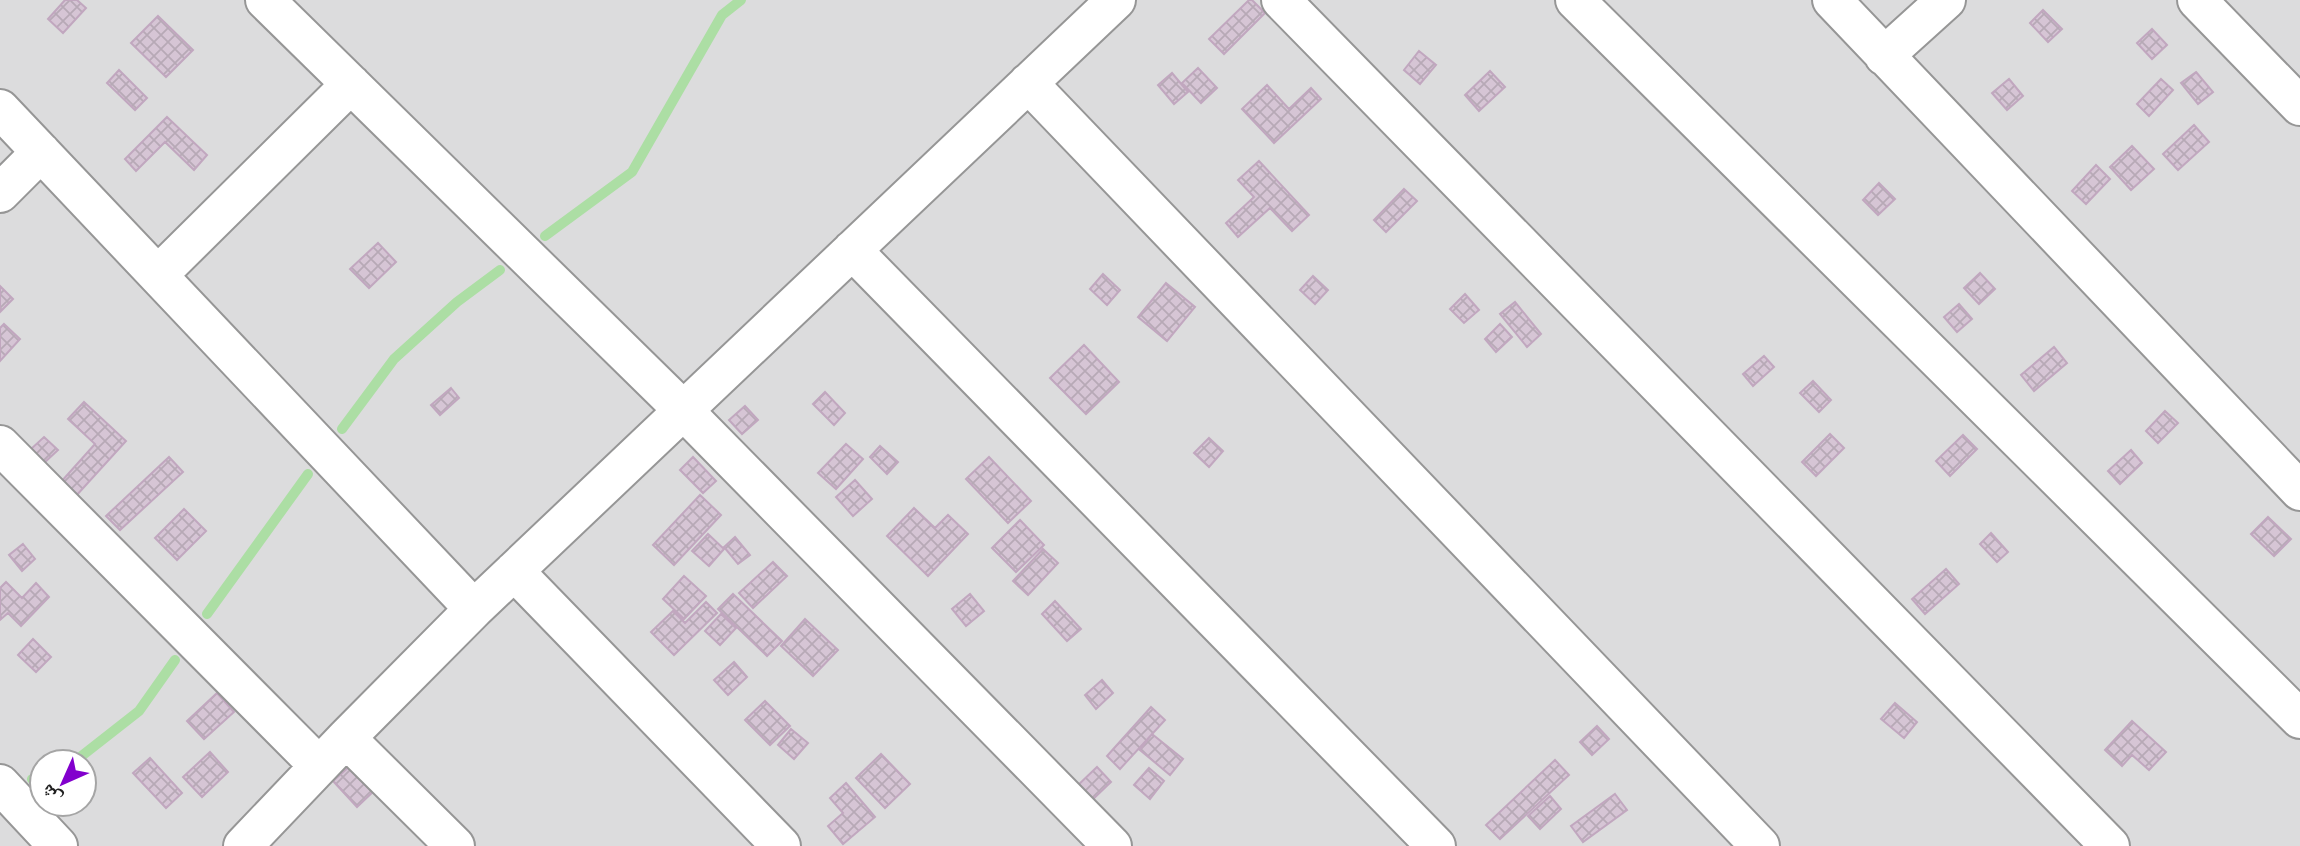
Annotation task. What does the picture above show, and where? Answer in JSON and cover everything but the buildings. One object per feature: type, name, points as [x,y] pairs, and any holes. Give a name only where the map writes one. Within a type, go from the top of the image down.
[{"type":"street","points":[[265,0],[683,410],[1112,846]]},
{"type":"street","points":[[243,846],[474,609],[1116,0]]},
{"type":"street","points":[[1281,0],[2109,846]]},
{"type":"street","points":[[1574,0],[2300,719]]},
{"type":"street","points":[[1832,0],[2300,491]]},
{"type":"street","points":[[1884,56],[1946,0]]},
{"type":"street","points":[[2197,0],[2300,106]]},
{"type":"street","points":[[1028,83],[1760,846]]},
{"type":"street","points":[[158,275],[351,84]]},
{"type":"street","points":[[0,109],[474,609]]},
{"type":"street","points":[[0,192],[41,152]]},
{"type":"street","points":[[852,250],[1436,846]]},
{"type":"street","points":[[0,445],[319,766]]},
{"type":"street","points":[[514,571],[781,846]]},
{"type":"street","points":[[346,738],[438,840]]},
{"type":"street","points":[[0,784],[58,846]]},
{"type":"shaded area","points":[[0,0],[2300,0],[2300,846],[0,846]]},
{"type":"waterway","points":[[545,236],[632,172],[722,15],[741,0]]},
{"type":"waterway","points":[[342,429],[394,359],[457,302],[500,270]]},
{"type":"waterway","points":[[207,614],[308,474]]},
{"type":"waterway","points":[[92,748],[139,711],[175,660]]}]
